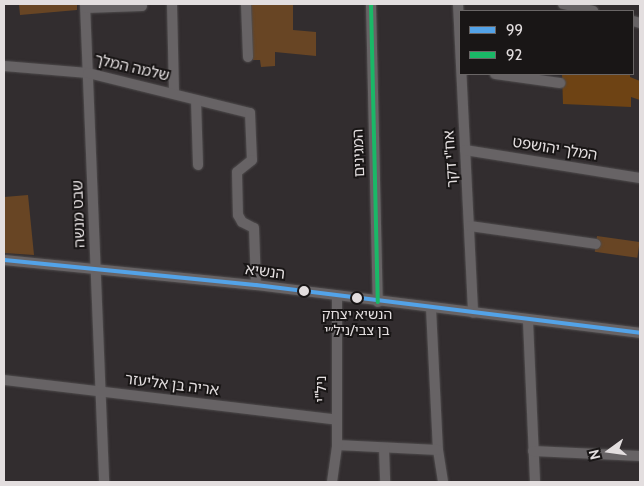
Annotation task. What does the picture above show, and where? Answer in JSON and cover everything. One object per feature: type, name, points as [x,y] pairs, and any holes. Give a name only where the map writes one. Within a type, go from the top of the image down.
[{"type":"street","points":[[172,4],[174,94]]},
{"type":"street","points":[[246,4],[248,58]]},
{"type":"street","name":"המגינים","points":[[372,4],[378,302]]},
{"type":"street","name":"אח\"י דקר","points":[[458,4],[459,36]]},
{"type":"street","points":[[563,4],[589,10]]},
{"type":"street","points":[[86,6],[142,6]]},
{"type":"street","name":"שבט מנשה","points":[[86,6],[104,482]]},
{"type":"street","name":"שלמה המלך","points":[[4,66],[88,72],[250,113],[252,160],[237,172],[238,215],[242,222],[254,228],[256,285]]},
{"type":"street","name":"אח\"י דקר","points":[[460,75],[466,150],[473,313]]},
{"type":"street","points":[[502,75],[560,83]]},
{"type":"street","points":[[196,100],[198,165]]},
{"type":"street","name":"המלך יהושפט","points":[[466,150],[640,178]]},
{"type":"street","points":[[470,226],[596,244]]},
{"type":"street","name":"הנשיא","points":[[4,260],[256,285],[528,321],[640,333]]},
{"type":"street","name":"ניל\"י","points":[[332,482],[337,445],[337,296]]},
{"type":"street","points":[[431,308],[438,450],[444,482]]},
{"type":"street","points":[[528,321],[535,482]]},
{"type":"street","name":"אריה בן אליעזר","points":[[4,380],[337,420]]},
{"type":"street","points":[[337,445],[438,450]]},
{"type":"street","points":[[384,448],[386,482]]},
{"type":"street","points":[[533,451],[640,456]]},
{"type":"shaded area","points":[[19,4],[77,4],[77,10],[20,15]]},
{"type":"shaded area","points":[[251,4],[293,4],[293,30],[316,32],[316,56],[275,52],[275,66],[261,67],[260,60],[253,60]]},
{"type":"shaded area","points":[[562,75],[630,75],[630,77],[640,81],[640,100],[631,97],[631,107],[563,104]]},
{"type":"shaded area","points":[[28,195],[34,255],[4,253],[4,197]]},
{"type":"shaded area","points":[[597,236],[640,242],[637,258],[595,252]]},
{"type":"transit line","name":"92","points":[[371,4],[378,302]]},
{"type":"transit line","name":"99","points":[[4,260],[256,285],[640,333]]},
{"type":"place","name":"הנשיא יצחק בן צבי/ניל״י","points":[[357,298]]}]
